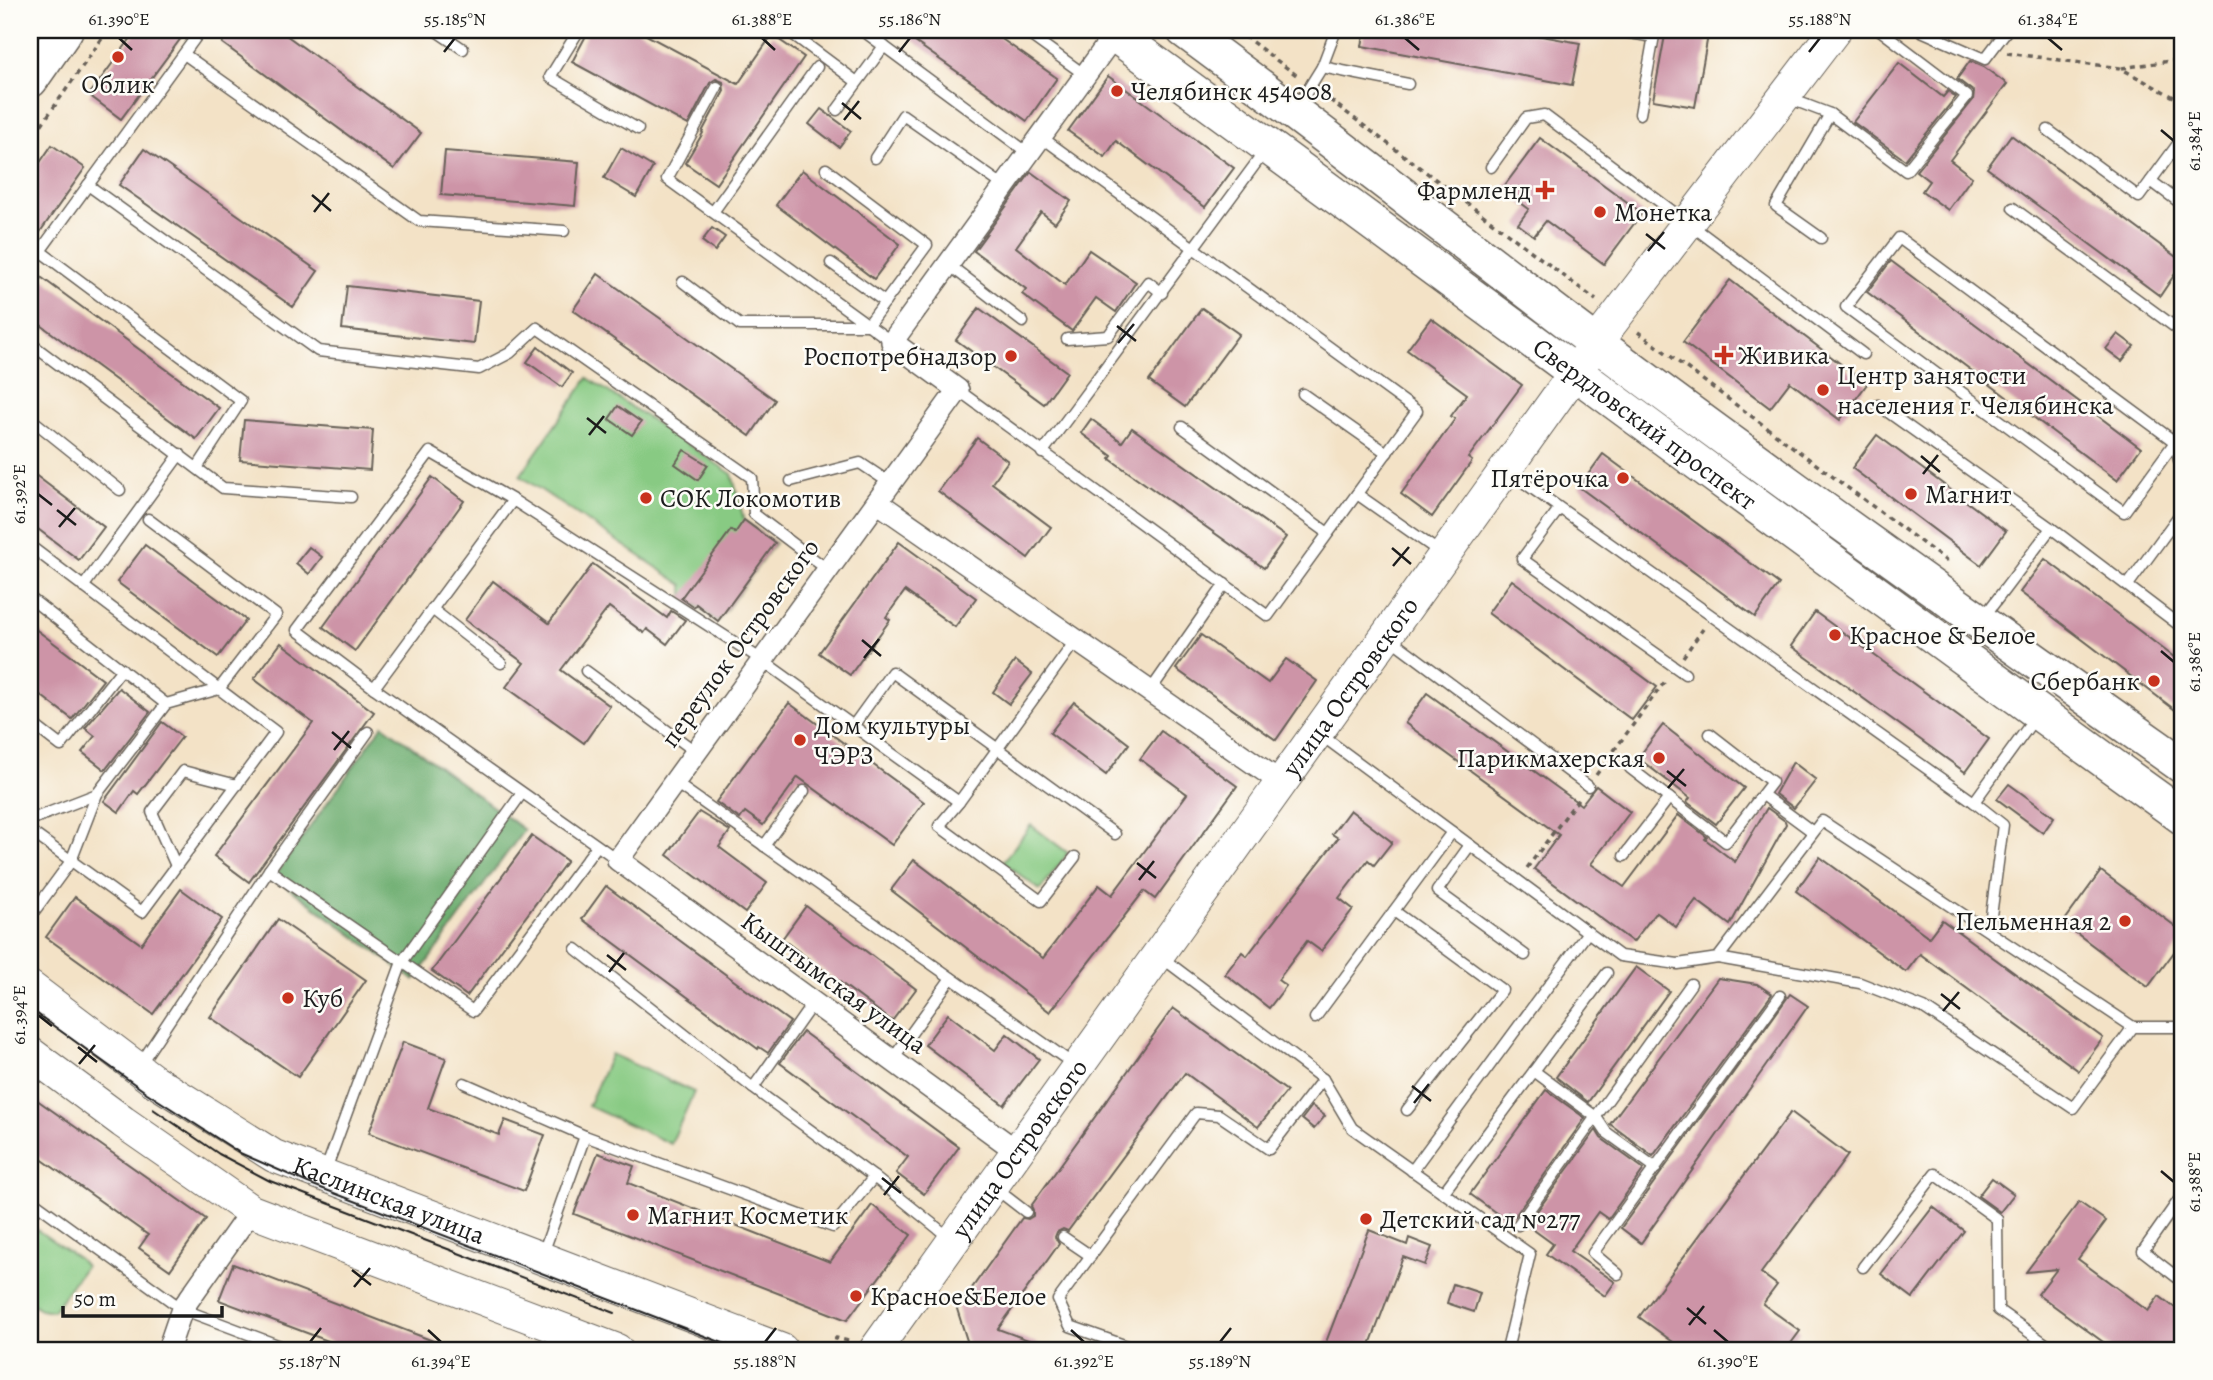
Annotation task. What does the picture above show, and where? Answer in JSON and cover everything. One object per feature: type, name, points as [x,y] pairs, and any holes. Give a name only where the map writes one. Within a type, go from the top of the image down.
[{"type":"main road","points":[[30,80],[65,30]]},
{"type":"main road","name":"Свердловский проспект","points":[[1184,30],[1303,99],[1607,330],[1980,622],[2183,766]]},
{"type":"main road","name":"Свердловский проспект","points":[[1112,32],[1574,374],[2183,817]]},
{"type":"street","name":"улица Островского","points":[[875,1350],[1574,374],[1835,30]]},
{"type":"street","points":[[958,390],[892,342],[1085,75],[1112,32]]},
{"type":"street","name":"переулок Островского","points":[[618,860],[958,390]]},
{"type":"street","points":[[877,502],[1283,783]]},
{"type":"street","name":"Кыштымская улица","points":[[618,860],[1018,1152]]},
{"type":"street","name":"Каслинская улица","points":[[30,987],[137,1068],[275,1156],[782,1350]]},
{"type":"street","points":[[30,1053],[251,1211],[578,1343],[617,1350]]},
{"type":"street","points":[[168,1350],[182,1309],[251,1211]]},
{"type":"lane","points":[[30,265],[201,30]]},
{"type":"lane","points":[[435,30],[463,49]]},
{"type":"lane","points":[[579,30],[550,77],[638,129]]},
{"type":"lane","points":[[787,30],[857,82]]},
{"type":"lane","points":[[862,30],[1195,249],[1417,411],[1268,616],[958,390]]},
{"type":"lane","points":[[1023,30],[1085,75]]},
{"type":"lane","points":[[1303,99],[1322,67],[1336,30]]},
{"type":"lane","points":[[1612,30],[1654,34],[1640,114]]},
{"type":"lane","points":[[1784,97],[1830,114],[1906,172],[1967,96],[1880,30]]},
{"type":"lane","points":[[1919,30],[1985,59],[2007,30]]},
{"type":"lane","points":[[837,110],[884,46]]},
{"type":"lane","points":[[184,54],[419,221],[564,231]]},
{"type":"lane","points":[[713,212],[817,67]]},
{"type":"lane","points":[[1322,67],[1408,84]]},
{"type":"lane","points":[[717,87],[667,179],[892,342]]},
{"type":"lane","points":[[1821,238],[1776,206],[1830,114]]},
{"type":"lane","points":[[875,158],[903,115],[1004,186]]},
{"type":"lane","points":[[1491,167],[1526,118],[1544,115],[1863,354]]},
{"type":"lane","points":[[2048,130],[2139,197],[2183,137]]},
{"type":"lane","points":[[1042,453],[1269,146]]},
{"type":"lane","points":[[826,169],[927,245],[868,325]]},
{"type":"lane","points":[[2151,181],[2183,205]]},
{"type":"lane","points":[[88,185],[318,351],[479,369],[510,353],[537,328],[752,478],[754,514],[828,570]]},
{"type":"lane","points":[[2013,208],[2183,333]]},
{"type":"lane","points":[[2183,431],[2175,442],[2124,512],[1846,307],[1899,239],[2175,442],[2183,466]]},
{"type":"lane","points":[[40,251],[241,401],[197,468]]},
{"type":"lane","points":[[831,263],[885,302]]},
{"type":"lane","points":[[948,264],[1023,322]]},
{"type":"lane","points":[[682,282],[740,325],[868,325]]},
{"type":"lane","points":[[1067,338],[1108,336],[1148,282],[1162,293]]},
{"type":"lane","points":[[30,343],[223,488],[351,497]]},
{"type":"lane","points":[[1303,394],[1387,453]]},
{"type":"lane","points":[[1878,405],[2051,528],[2183,628]]},
{"type":"lane","points":[[30,418],[120,490]]},
{"type":"lane","points":[[1182,427],[1328,533]]},
{"type":"lane","points":[[618,860],[374,688],[297,630],[430,452],[513,500],[762,660],[959,802]]},
{"type":"lane","points":[[83,587],[180,454]]},
{"type":"lane","points":[[791,481],[860,463],[890,483]]},
{"type":"lane","points":[[1507,470],[2003,825],[1989,931]]},
{"type":"lane","points":[[1357,494],[1446,556]]},
{"type":"lane","points":[[374,688],[513,500]]},
{"type":"lane","points":[[1559,509],[1522,559],[1680,671]]},
{"type":"lane","points":[[2127,586],[2183,510]]},
{"type":"lane","points":[[30,917],[71,861],[97,794],[166,704],[219,689],[276,615],[148,519]]},
{"type":"lane","points":[[1980,622],[2051,528]]},
{"type":"lane","points":[[30,547],[276,732],[142,912],[30,831]]},
{"type":"lane","points":[[1150,691],[1224,584]]},
{"type":"lane","points":[[30,598],[166,704]]},
{"type":"lane","points":[[432,610],[501,663]]},
{"type":"lane","points":[[1388,637],[1588,786]]},
{"type":"lane","points":[[1075,857],[1041,901],[939,826],[1076,640]]},
{"type":"lane","points":[[30,722],[61,746],[122,668]]},
{"type":"lane","points":[[586,671],[696,751]]},
{"type":"lane","points":[[853,726],[892,672],[1115,834]]},
{"type":"lane","points":[[1974,802],[2039,713]]},
{"type":"lane","points":[[137,1068],[269,870],[368,732]]},
{"type":"lane","points":[[1318,733],[1620,956],[1678,964],[1718,958],[1860,983],[1924,1008],[2073,1108],[2133,1027]]},
{"type":"lane","points":[[1630,768],[1726,842],[1772,782],[1710,734]]},
{"type":"lane","points":[[176,866],[152,812],[183,771],[237,785]]},
{"type":"lane","points":[[674,782],[1078,1068]]},
{"type":"lane","points":[[764,846],[804,791]]},
{"type":"lane","points":[[324,1175],[402,962],[522,793]]},
{"type":"lane","points":[[30,820],[97,794]]},
{"type":"lane","points":[[1763,795],[1813,832]]},
{"type":"lane","points":[[1624,856],[1669,797]]},
{"type":"lane","points":[[1718,958],[1822,821],[2133,1027],[2183,1027]]},
{"type":"lane","points":[[1315,1018],[1452,832]]},
{"type":"lane","points":[[1470,845],[1437,891],[1525,955]]},
{"type":"lane","points":[[269,870],[473,1010],[597,846]]},
{"type":"lane","points":[[1394,911],[1502,990],[1407,1110]]},
{"type":"lane","points":[[1412,1171],[1588,932]]},
{"type":"lane","points":[[576,949],[754,1088],[874,1177],[953,1241]]},
{"type":"lane","points":[[1158,956],[1323,1079],[1352,1128],[1530,1254],[1507,1350]]},
{"type":"lane","points":[[1443,1193],[1608,973]]},
{"type":"lane","points":[[892,1060],[951,978]]},
{"type":"lane","points":[[1518,1225],[1691,984]]},
{"type":"lane","points":[[1618,1274],[1593,1253],[1780,996]]},
{"type":"lane","points":[[754,1088],[813,1003]]},
{"type":"lane","points":[[1534,1071],[1596,1117],[1606,1132],[1656,1168]]},
{"type":"lane","points":[[1138,1350],[1070,1326],[1058,1300],[1196,1113],[1219,1115],[1269,1149],[1323,1079]]},
{"type":"lane","points":[[464,1083],[585,1136],[833,1227],[874,1177]]},
{"type":"lane","points":[[541,1258],[585,1136]]},
{"type":"lane","points":[[1863,1266],[1935,1174],[1997,1219],[1998,1310],[2051,1350]]},
{"type":"lane","points":[[994,1187],[1026,1212]]},
{"type":"lane","points":[[2183,1194],[2143,1251],[2183,1282]]},
{"type":"lane","points":[[30,1199],[182,1309],[290,1350]]},
{"type":"lane","points":[[1063,1237],[1091,1256]]},
{"type":"path","points":[[30,141],[108,30]]},
{"type":"path","points":[[1236,30],[1303,99],[1607,330],[1953,565]]},
{"type":"path","points":[[1992,51],[2120,68],[2183,59]]},
{"type":"path","points":[[2120,68],[2183,102]]},
{"type":"path","points":[[1680,671],[1712,617]]},
{"type":"green space","name":"СОК Локомотив","points":[[588,378],[732,474],[744,520],[775,543],[718,621],[683,595],[683,585],[520,476]]},
{"type":"green space","points":[[383,725],[524,830],[414,980],[274,877]]},
{"type":"green space","points":[[1031,825],[1068,853],[1040,890],[1003,862]]},
{"type":"green space","points":[[611,1054],[694,1092],[671,1144],[588,1106]]},
{"type":"green space","points":[[30,1225],[85,1266],[53,1311],[40,1309],[30,1302]]},
{"type":"building","points":[[137,30],[187,30],[121,119],[89,95]]},
{"type":"building","points":[[231,30],[279,30],[421,133],[394,169],[222,43]]},
{"type":"building","points":[[589,30],[637,30],[738,84],[772,35],[804,57],[716,184],[685,163],[724,91],[723,82],[716,79],[710,83],[688,125],[572,62]]},
{"type":"building","points":[[898,30],[989,30],[1057,78],[1027,121]]},
{"type":"building","points":[[1365,30],[1509,30],[1580,43],[1572,85],[1362,46]]},
{"type":"building","points":[[1666,30],[1709,30],[1695,107],[1653,100]]},
{"type":"building","points":[[1970,61],[1984,67],[2007,84],[1950,160],[1972,177],[1948,210],[1922,191],[1929,181],[1916,171],[1973,100],[1974,92],[1957,79]]},
{"type":"building","points":[[1899,63],[1943,97],[1948,91],[1956,97],[1905,160],[1853,122]]},
{"type":"building","points":[[1108,76],[1234,168],[1205,207],[1116,141],[1105,157],[1068,131]]},
{"type":"building","points":[[821,109],[851,131],[839,147],[809,124]]},
{"type":"building","points":[[2011,135],[2183,262],[2160,296],[1987,168]]},
{"type":"building","points":[[1540,138],[1642,213],[1604,264],[1546,221],[1534,236],[1518,224],[1529,209],[1502,189]]},
{"type":"building","points":[[52,145],[85,168],[30,246],[30,177]]},
{"type":"building","points":[[621,148],[653,167],[636,197],[604,178]]},
{"type":"building","points":[[144,149],[318,271],[293,307],[119,185]]},
{"type":"building","points":[[445,151],[579,162],[575,206],[441,195]]},
{"type":"building","points":[[802,170],[900,244],[874,279],[776,205]]},
{"type":"building","points":[[1031,172],[1071,201],[1055,223],[1041,212],[1016,247],[1065,285],[1089,250],[1136,282],[1116,312],[1096,298],[1072,331],[1022,294],[1026,289],[974,251]]},
{"type":"building","points":[[712,228],[725,237],[715,251],[702,241]]},
{"type":"building","points":[[1891,261],[2141,448],[2117,480],[1867,292]]},
{"type":"building","points":[[34,272],[219,408],[196,439],[30,317],[30,273]]},
{"type":"building","points":[[598,274],[775,400],[750,436],[573,310]]},
{"type":"building","points":[[1730,280],[1867,384],[1840,420],[1790,382],[1770,408],[1683,342]]},
{"type":"building","points":[[347,286],[479,301],[474,344],[342,329]]},
{"type":"building","points":[[979,308],[1067,372],[1044,404],[956,340]]},
{"type":"building","points":[[1202,308],[1239,334],[1185,407],[1149,381]]},
{"type":"building","points":[[1431,318],[1522,385],[1468,458],[1472,461],[1432,517],[1401,494],[1455,419],[1451,416],[1467,394],[1407,350]]},
{"type":"building","points":[[2118,334],[2134,346],[2122,361],[2106,349]]},
{"type":"building","points":[[538,347],[572,373],[562,387],[527,362]]},
{"type":"building","points":[[618,406],[641,422],[632,435],[609,419]]},
{"type":"building","points":[[1091,419],[1122,442],[1132,428],[1286,537],[1264,568],[1110,459],[1112,456],[1081,433]]},
{"type":"building","points":[[244,420],[373,430],[370,470],[240,460]]},
{"type":"building","points":[[1877,435],[2006,531],[1981,565],[1852,468]]},
{"type":"building","points":[[977,438],[1008,461],[992,483],[1051,527],[1028,558],[938,491]]},
{"type":"building","points":[[684,450],[708,465],[698,480],[675,464]]},
{"type":"building","points":[[1603,454],[1779,584],[1755,617],[1579,487]]},
{"type":"building","points":[[30,471],[104,527],[79,560],[30,523]]},
{"type":"building","points":[[432,477],[464,501],[355,651],[323,627]]},
{"type":"building","points":[[744,520],[775,543],[718,621],[696,604],[694,607],[681,598],[731,530],[735,533]]},
{"type":"building","points":[[899,542],[976,598],[955,627],[905,591],[886,617],[890,620],[850,675],[819,653]]},
{"type":"building","points":[[145,545],[246,620],[218,657],[117,582]]},
{"type":"building","points":[[309,547],[322,557],[309,574],[296,563]]},
{"type":"building","points":[[2045,559],[2183,664],[2183,716],[2020,592]]},
{"type":"building","points":[[593,564],[667,618],[671,611],[685,620],[667,644],[647,629],[644,633],[609,607],[561,670],[610,706],[584,743],[506,687],[524,663],[465,620],[493,581],[549,623]]},
{"type":"building","points":[[1512,580],[1657,687],[1632,720],[1488,613]]},
{"type":"building","points":[[1815,612],[1989,739],[1965,772],[1791,646]]},
{"type":"building","points":[[30,625],[103,680],[72,719],[30,687]]},
{"type":"building","points":[[1201,635],[1268,683],[1286,659],[1317,681],[1276,740],[1176,669]]},
{"type":"building","points":[[281,643],[374,712],[249,882],[214,856],[313,723],[254,679]]},
{"type":"building","points":[[1015,661],[1032,674],[1009,704],[993,692]]},
{"type":"building","points":[[119,688],[150,712],[105,770],[82,752],[95,736],[85,728]]},
{"type":"building","points":[[1427,693],[1581,805],[1596,786],[1630,812],[1591,864],[1624,887],[1678,815],[1735,862],[1767,808],[1786,824],[1730,925],[1696,900],[1676,927],[1656,912],[1633,942],[1534,869],[1559,835],[1405,723]]},
{"type":"building","points":[[1074,702],[1129,744],[1106,775],[1050,733]]},
{"type":"building","name":"Дом культуры ЧЭРЗ","points":[[789,703],[924,802],[892,845],[798,777],[763,825],[745,812],[740,819],[716,802]]},
{"type":"building","points":[[162,722],[182,737],[138,794],[134,791],[119,812],[104,801]]},
{"type":"building","points":[[1663,725],[1744,788],[1716,824],[1687,802],[1690,798],[1638,758]]},
{"type":"building","points":[[1161,731],[1237,786],[1155,899],[1144,891],[1050,1012],[891,890],[914,860],[1043,958],[1099,885],[1112,895],[1187,794],[1140,759]]},
{"type":"building","points":[[1793,762],[1816,780],[1794,808],[1775,794]]},
{"type":"building","points":[[2009,784],[2054,817],[2043,833],[1997,799]]},
{"type":"building","points":[[1350,810],[1392,842],[1374,865],[1368,860],[1339,898],[1353,909],[1321,951],[1307,941],[1278,980],[1286,986],[1269,1008],[1225,974],[1242,952],[1247,956],[1338,838],[1332,834]]},
{"type":"building","points":[[699,812],[730,831],[719,847],[767,883],[745,913],[667,855]]},
{"type":"building","points":[[532,836],[567,861],[467,996],[432,971]]},
{"type":"building","points":[[1820,857],[1929,937],[1942,920],[2103,1038],[2079,1071],[1920,954],[1906,972],[1796,891]]},
{"type":"building","points":[[2101,871],[2183,932],[2183,940],[2148,987],[2063,923]]},
{"type":"building","points":[[606,886],[790,1022],[768,1053],[759,1047],[758,1049],[582,919]]},
{"type":"building","points":[[181,889],[222,919],[153,1014],[46,937],[75,897],[141,944]]},
{"type":"building","points":[[806,906],[916,989],[892,1021],[782,939]]},
{"type":"building","name":"Куб","points":[[278,919],[366,980],[298,1077],[210,1017]]},
{"type":"building","points":[[1636,967],[1669,991],[1588,1102],[1556,1077]]},
{"type":"building","points":[[1718,978],[1757,984],[1772,994],[1653,1156],[1610,1124]]},
{"type":"building","points":[[1790,994],[1808,1006],[1641,1243],[1621,1228]]},
{"type":"building","points":[[1173,1008],[1287,1091],[1258,1127],[1185,1073],[1068,1231],[1063,1229],[1057,1232],[1055,1237],[1059,1244],[998,1329],[1050,1350],[970,1350],[957,1309],[1022,1218],[1033,1216],[1031,1206]]},
{"type":"building","points":[[948,1014],[995,1050],[1007,1034],[1039,1059],[1004,1105],[925,1045]]},
{"type":"building","points":[[803,1032],[959,1147],[924,1194],[896,1173],[908,1157],[780,1063]]},
{"type":"building","points":[[403,1042],[446,1058],[428,1108],[499,1135],[505,1120],[545,1135],[524,1191],[369,1133]]},
{"type":"building","points":[[1546,1090],[1585,1118],[1515,1216],[1508,1212],[1503,1218],[1470,1194]]},
{"type":"building","points":[[30,1095],[206,1219],[170,1270],[139,1248],[148,1235],[30,1151]]},
{"type":"building","points":[[1312,1106],[1325,1116],[1314,1129],[1302,1119]]},
{"type":"building","points":[[1791,1112],[1848,1155],[1761,1273],[1777,1285],[1763,1304],[1800,1331],[1786,1350],[1684,1350],[1639,1317]]},
{"type":"building","points":[[1596,1130],[1601,1138],[1644,1169],[1608,1219],[1598,1212],[1570,1251],[1615,1282],[1605,1296],[1546,1254],[1553,1244],[1527,1225]]},
{"type":"building","points":[[598,1153],[634,1166],[628,1183],[830,1262],[872,1205],[911,1235],[847,1320],[574,1214]]},
{"type":"building","points":[[1992,1178],[2014,1194],[2000,1212],[1978,1196]]},
{"type":"building","points":[[2079,1202],[2106,1221],[2078,1259],[2148,1311],[2159,1296],[2183,1314],[2183,1334],[2171,1350],[2114,1350],[2038,1294],[2057,1269],[2026,1272]]},
{"type":"building","points":[[1933,1207],[1964,1231],[1913,1298],[1881,1274]]},
{"type":"building","points":[[1369,1230],[1407,1245],[1409,1238],[1432,1247],[1425,1265],[1403,1257],[1368,1350],[1323,1350]]},
{"type":"building","points":[[233,1264],[454,1349],[352,1350],[219,1300]]},
{"type":"building","points":[[1453,1284],[1480,1293],[1474,1312],[1447,1303]]},
{"type":"tram line","points":[[30,36],[34,30]]},
{"type":"tram line","points":[[30,1009],[147,1093],[240,1153],[308,1183],[741,1350]]},
{"type":"tram line","points":[[153,1109],[219,1154],[270,1181],[615,1313]]},
{"type":"place","name":"Облик","points":[[118,57]]},
{"type":"place","name":"Челябинск 454008","points":[[1117,91]]},
{"type":"place","name":"Фармленд","points":[[1545,190]]},
{"type":"place","name":"Монетка","points":[[1600,212]]},
{"type":"place","name":"Живика","points":[[1724,355]]},
{"type":"place","name":"Роспотребнадзор","points":[[1011,356]]},
{"type":"place","name":"Центр занятости населения г. Челябинска","points":[[1823,390]]},
{"type":"place","name":"Пятёрочка","points":[[1623,478]]},
{"type":"place","name":"Магнит","points":[[1911,494]]},
{"type":"place","name":"СОК Локомотив","points":[[646,498]]},
{"type":"place","name":"Красное & Белое","points":[[1835,635]]},
{"type":"place","name":"Сбербанк","points":[[2154,681]]},
{"type":"place","name":"Дом культуры ЧЭРЗ","points":[[800,740]]},
{"type":"place","name":"Парикмахерская","points":[[1659,758]]},
{"type":"place","name":"Пельменная 2","points":[[2125,921]]},
{"type":"place","name":"Куб","points":[[288,998]]},
{"type":"place","name":"Магнит Косметик","points":[[633,1215]]},
{"type":"place","name":"Детский сад №277","points":[[1366,1219]]},
{"type":"place","name":"Красное&Белое","points":[[856,1296]]}]
